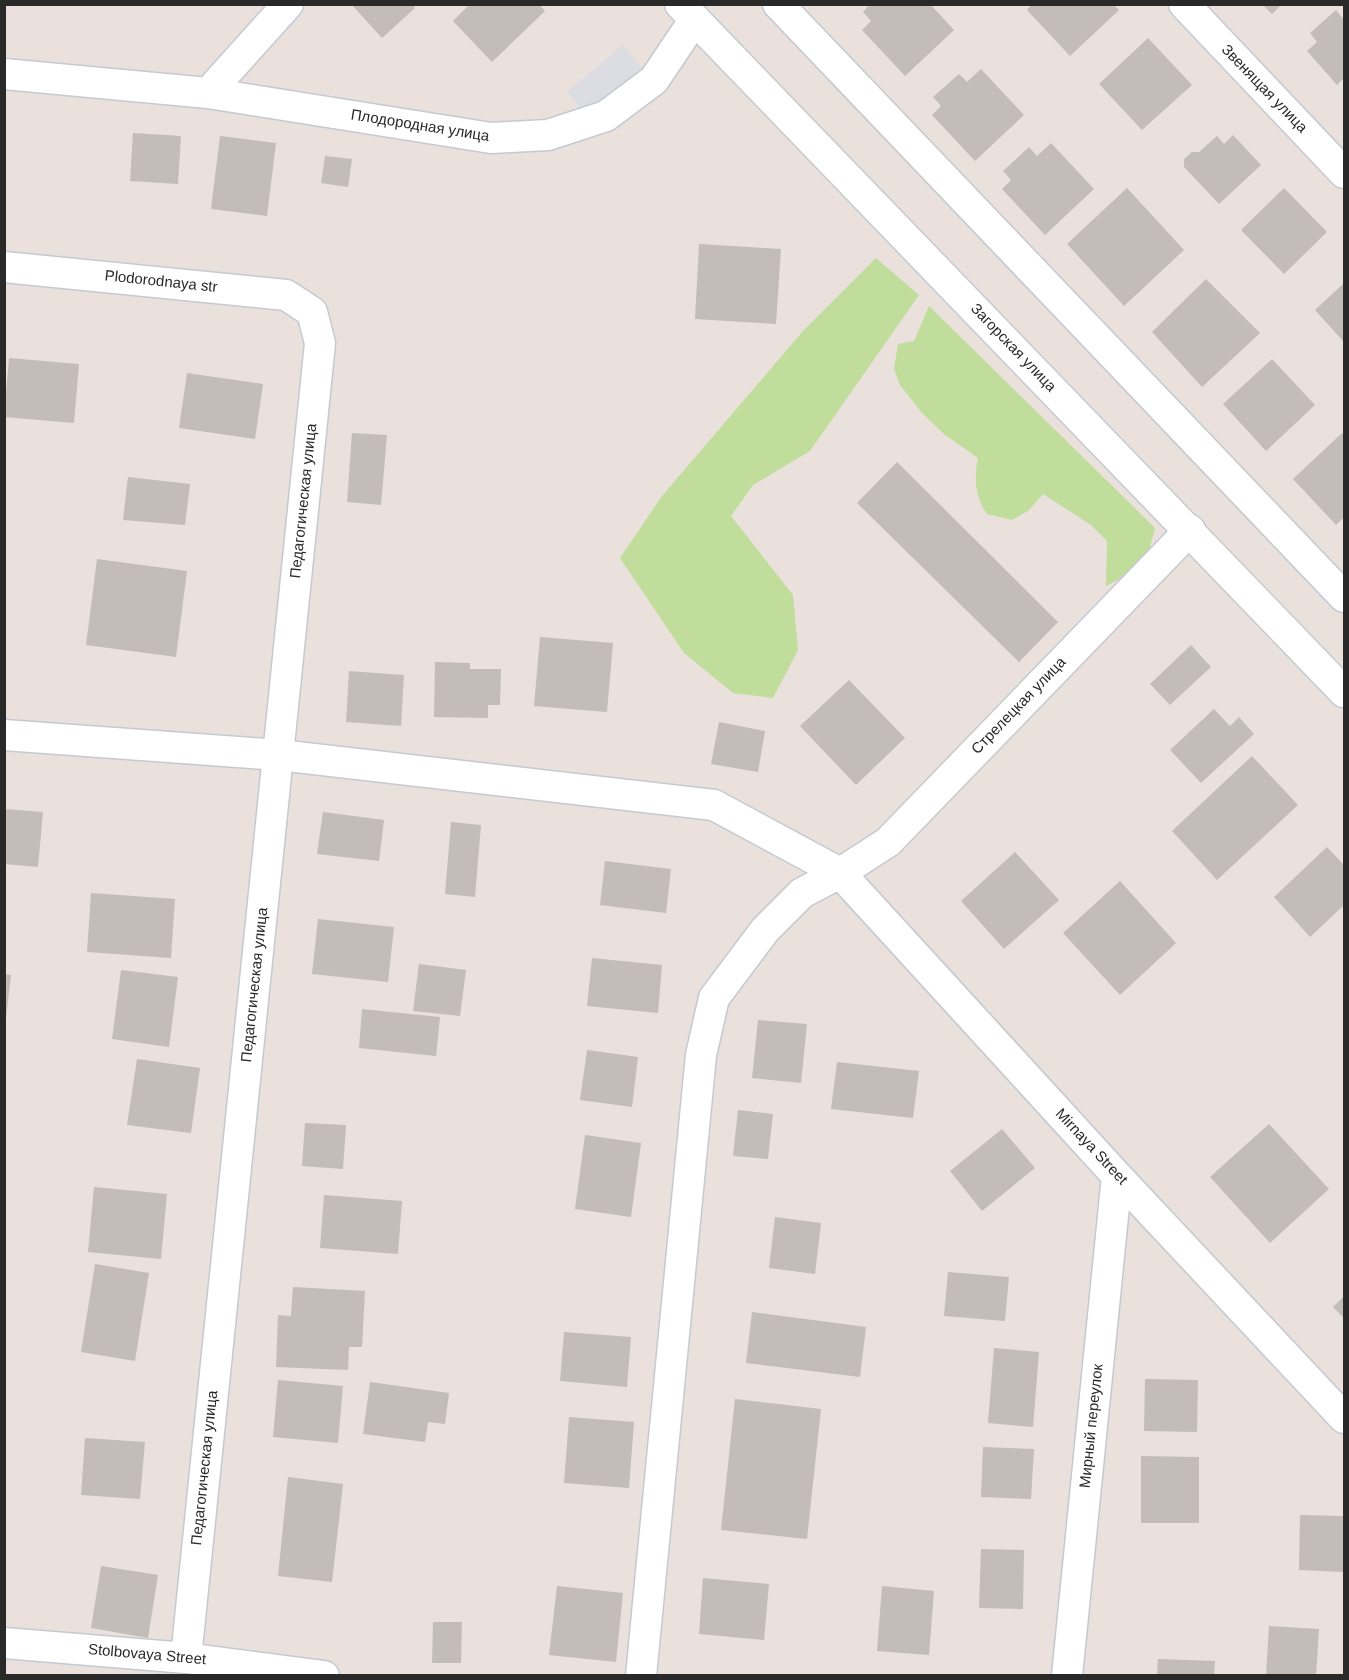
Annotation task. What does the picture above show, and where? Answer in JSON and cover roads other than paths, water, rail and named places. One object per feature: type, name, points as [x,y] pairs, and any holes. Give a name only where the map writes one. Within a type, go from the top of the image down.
[{"type":"street","points":[[208,93],[288,4]]},
{"type":"street","points":[[778,4],[1339,580]]},
{"type":"street","name":"Звенящая улица","points":[[1184,4],[1344,173]]},
{"type":"street","name":"Плодородная улица","points":[[4,74],[208,93],[491,138],[548,135],[606,116],[654,80],[688,12]]},
{"type":"street","name":"Загорская улица","points":[[688,12],[1344,692]]},
{"type":"street","name":"Plodorodnaya str","points":[[4,267],[286,295],[312,312]]},
{"type":"street","name":"Педагогическая улица","points":[[186,1658],[320,343],[312,312]]},
{"type":"street","name":"Стрелецкая улица","points":[[641,1676],[701,1054],[714,998],[765,930],[802,893],[840,873],[888,842],[1190,530]]},
{"type":"street","name":"Mirnaya Street","points":[[4,735],[279,755],[714,805],[840,873],[1117,1176],[1344,1418]]},
{"type":"street","name":"Мирный переулок","points":[[1066,1676],[1117,1176]]},
{"type":"street","name":"Stolbovaya Street","points":[[4,1643],[186,1658],[324,1676]]}]
